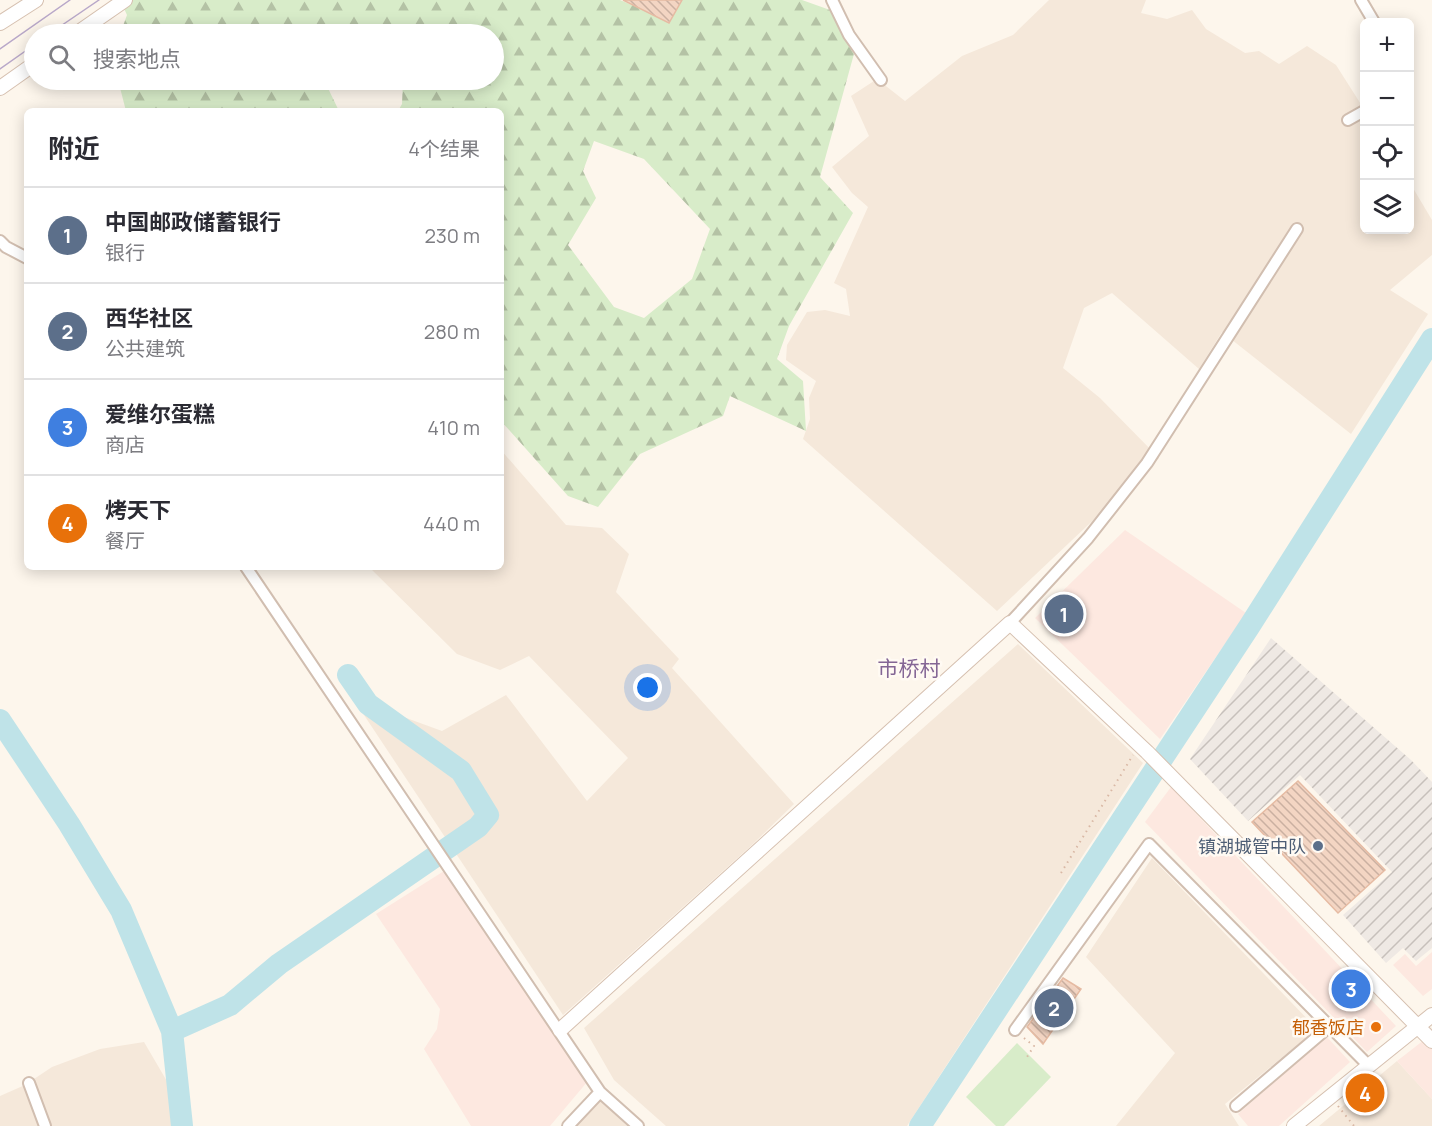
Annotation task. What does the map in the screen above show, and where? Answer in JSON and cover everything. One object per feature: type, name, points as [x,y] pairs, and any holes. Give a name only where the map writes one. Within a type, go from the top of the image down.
[{"type":"street","points":[[0,23],[36,0]]},
{"type":"street","points":[[90,24],[125,0]]},
{"type":"street","points":[[832,0],[849,35],[881,80]]},
{"type":"street","points":[[1361,0],[1372,18]]},
{"type":"street","points":[[0,88],[24,71]]},
{"type":"street","points":[[1348,120],[1360,114]]},
{"type":"street","points":[[560,1030],[1010,623],[1088,538],[1147,463],[1297,229]]},
{"type":"street","points":[[0,241],[6,248],[24,257]]},
{"type":"street","points":[[248,570],[600,1092],[638,1126]]},
{"type":"street","points":[[1010,623],[1143,749],[1432,1041]]},
{"type":"street","points":[[1015,1030],[1149,844],[1369,1066]]},
{"type":"street","points":[[1294,1126],[1432,1014]]},
{"type":"street","points":[[1236,1106],[1330,1026]]},
{"type":"street","points":[[29,1083],[45,1126]]},
{"type":"street","points":[[568,1126],[600,1092]]},
{"type":"path","points":[[1061,873],[1143,749]]},
{"type":"path","points":[[1015,1030],[1034,1046],[1025,1060]]},
{"type":"path","points":[[1330,1097],[1354,1126]]},
{"type":"shaded area","points":[[1049,0],[1146,0],[1141,13],[1167,19],[1192,10],[1206,29],[1245,53],[1259,51],[1279,64],[1307,46],[1336,65],[1360,103],[1360,234],[1414,234],[1414,190],[1432,220],[1432,255],[1390,290],[1428,314],[1351,434],[1222,332],[1199,369],[1112,293],[1084,308],[1063,368],[1100,398],[1159,458],[997,611],[803,439],[810,419],[809,398],[816,381],[786,360],[787,345],[807,312],[825,310],[850,316],[846,289],[834,283],[868,207],[852,193],[832,167],[869,136],[851,96],[877,79],[905,101],[962,56],[1013,35]]},
{"type":"shaded area","points":[[504,453],[566,525],[602,528],[629,554],[616,592],[679,659],[672,668],[794,804],[753,844],[563,1015],[360,709],[368,704],[442,731],[506,695],[587,801],[628,758],[529,656],[500,670],[457,654],[372,570],[504,570]]},
{"type":"shaded area","points":[[1125,530],[1246,613],[1160,739],[1035,618]]},
{"type":"shaded area","points":[[1271,638],[1411,760],[1432,782],[1432,948],[1416,961],[1403,948],[1386,963],[1343,915],[1392,872],[1300,775],[1248,821],[1190,759]]},
{"type":"shaded area","points":[[1018,644],[1143,763],[907,1126],[666,1126],[614,1080],[584,1028]]},
{"type":"shaded area","points":[[1171,787],[1396,1026],[1367,1052],[1145,822]]},
{"type":"shaded area","points":[[1152,858],[1317,1029],[1225,1104],[1239,1126],[1116,1126],[1175,1053],[1086,957]]},
{"type":"shaded area","points":[[444,871],[588,1081],[550,1126],[471,1126],[424,1049],[437,1029],[440,1009],[376,914]]},
{"type":"shaded area","points":[[1432,952],[1432,989],[1423,996],[1393,965],[1405,954],[1416,966]]},
{"type":"shaded area","points":[[1326,1036],[1350,1062],[1279,1126],[1248,1126],[1238,1114]]},
{"type":"shaded area","points":[[1424,1040],[1432,1049],[1432,1099],[1397,1061]]},
{"type":"shaded area","points":[[144,1042],[168,1083],[176,1126],[0,1126],[0,1096],[25,1085],[52,1067],[100,1049]]},
{"type":"shaded area","points":[[1397,1061],[1432,1099],[1432,1126],[1319,1126]]},
{"type":"shaded area","points":[[600,1097],[633,1126],[572,1126]]},
{"type":"green space","points":[[120,0],[620,0],[651,13],[669,0],[802,0],[844,15],[857,43],[820,177],[853,213],[789,326],[777,359],[803,381],[806,431],[730,396],[723,416],[640,454],[598,507],[568,496],[504,424],[504,108],[400,108],[403,90],[504,90],[504,24],[124,24],[127,15]],"holes":[[[594,141],[644,159],[710,229],[692,279],[644,318],[614,307],[568,245],[596,198],[583,171]]]},
{"type":"green space","points":[[121,90],[329,90],[338,108],[125,108]]},
{"type":"green space","points":[[1017,1043],[1051,1077],[1004,1126],[996,1126],[966,1097]]},
{"type":"building","points":[[623,0],[682,0],[669,23]]},
{"type":"building","name":"镇湖城管中队","points":[[1298,781],[1385,870],[1338,913],[1252,822]]},
{"type":"building","points":[[1063,978],[1081,989],[1043,1044],[1027,1027]]},
{"type":"waterway","points":[[920,1126],[1249,627],[1432,339]]},
{"type":"waterway","points":[[172,1031],[230,1005],[279,964],[478,827],[488,815],[461,771],[368,704],[348,675]]},
{"type":"waterway","points":[[0,720],[69,824],[121,910],[172,1031],[182,1126]]},
{"type":"tram line","points":[[36,24],[70,0]]},
{"type":"tram line","points":[[64,24],[99,0]]},
{"type":"tram line","points":[[0,49],[24,32]]},
{"type":"tram line","points":[[0,69],[24,52]]},
{"type":"place","name":"中国邮政储蓄银行","points":[[1064,614]]},
{"type":"place","name":"镇湖城管中队","points":[[1318,846]]},
{"type":"place","name":"爱维尔蛋糕","points":[[1351,989]]},
{"type":"place","name":"西华社区","points":[[1054,1008]]},
{"type":"place","name":"郁香饭店","points":[[1376,1027]]},
{"type":"place","name":"烤天下","points":[[1365,1093]]},
{"type":"district","name":"市桥村","points":[[909,668]]}]
